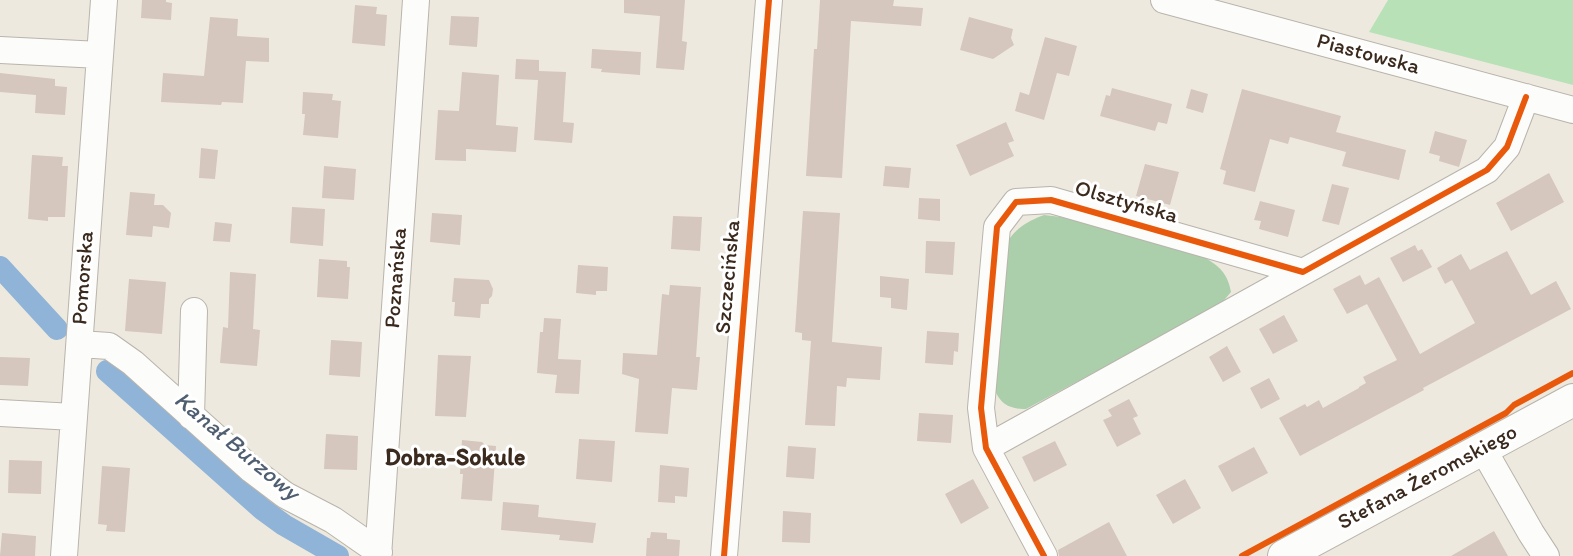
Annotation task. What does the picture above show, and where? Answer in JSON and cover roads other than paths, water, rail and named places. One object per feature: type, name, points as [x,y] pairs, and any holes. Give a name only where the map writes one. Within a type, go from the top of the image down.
[{"type":"street","name":"Pomorska","points":[[64,556],[104,0]]},
{"type":"street","name":"Poznańska","points":[[379,554],[416,0]]},
{"type":"street","name":"Szczecińska","points":[[724,556],[769,0]]},
{"type":"street","name":"Piastowska","points":[[1164,0],[1573,110]]},
{"type":"street","points":[[0,50],[100,54]]},
{"type":"street","points":[[986,448],[1487,170],[1507,147],[1526,97]]},
{"type":"street","name":"Olsztyńska","points":[[1044,556],[986,448],[981,408],[997,227],[1016,202],[1051,200],[1303,272]]},
{"type":"street","points":[[190,416],[194,311]]},
{"type":"street","points":[[80,344],[109,346],[133,363],[252,470],[285,495],[333,520],[379,554]]},
{"type":"street","name":"Stefana Żeromskiego","points":[[1284,556],[1573,400]]},
{"type":"street","points":[[0,413],[74,417]]},
{"type":"street","points":[[1483,449],[1546,556]]},
{"type":"waterway","name":"Kanał Burzowy","points":[[0,267],[57,329]]},
{"type":"waterway","name":"Kanał Burzowy","points":[[107,371],[262,509],[284,525],[338,556]]},
{"type":"district","name":"Dobra-Sokule","points":[[455,459]]}]
